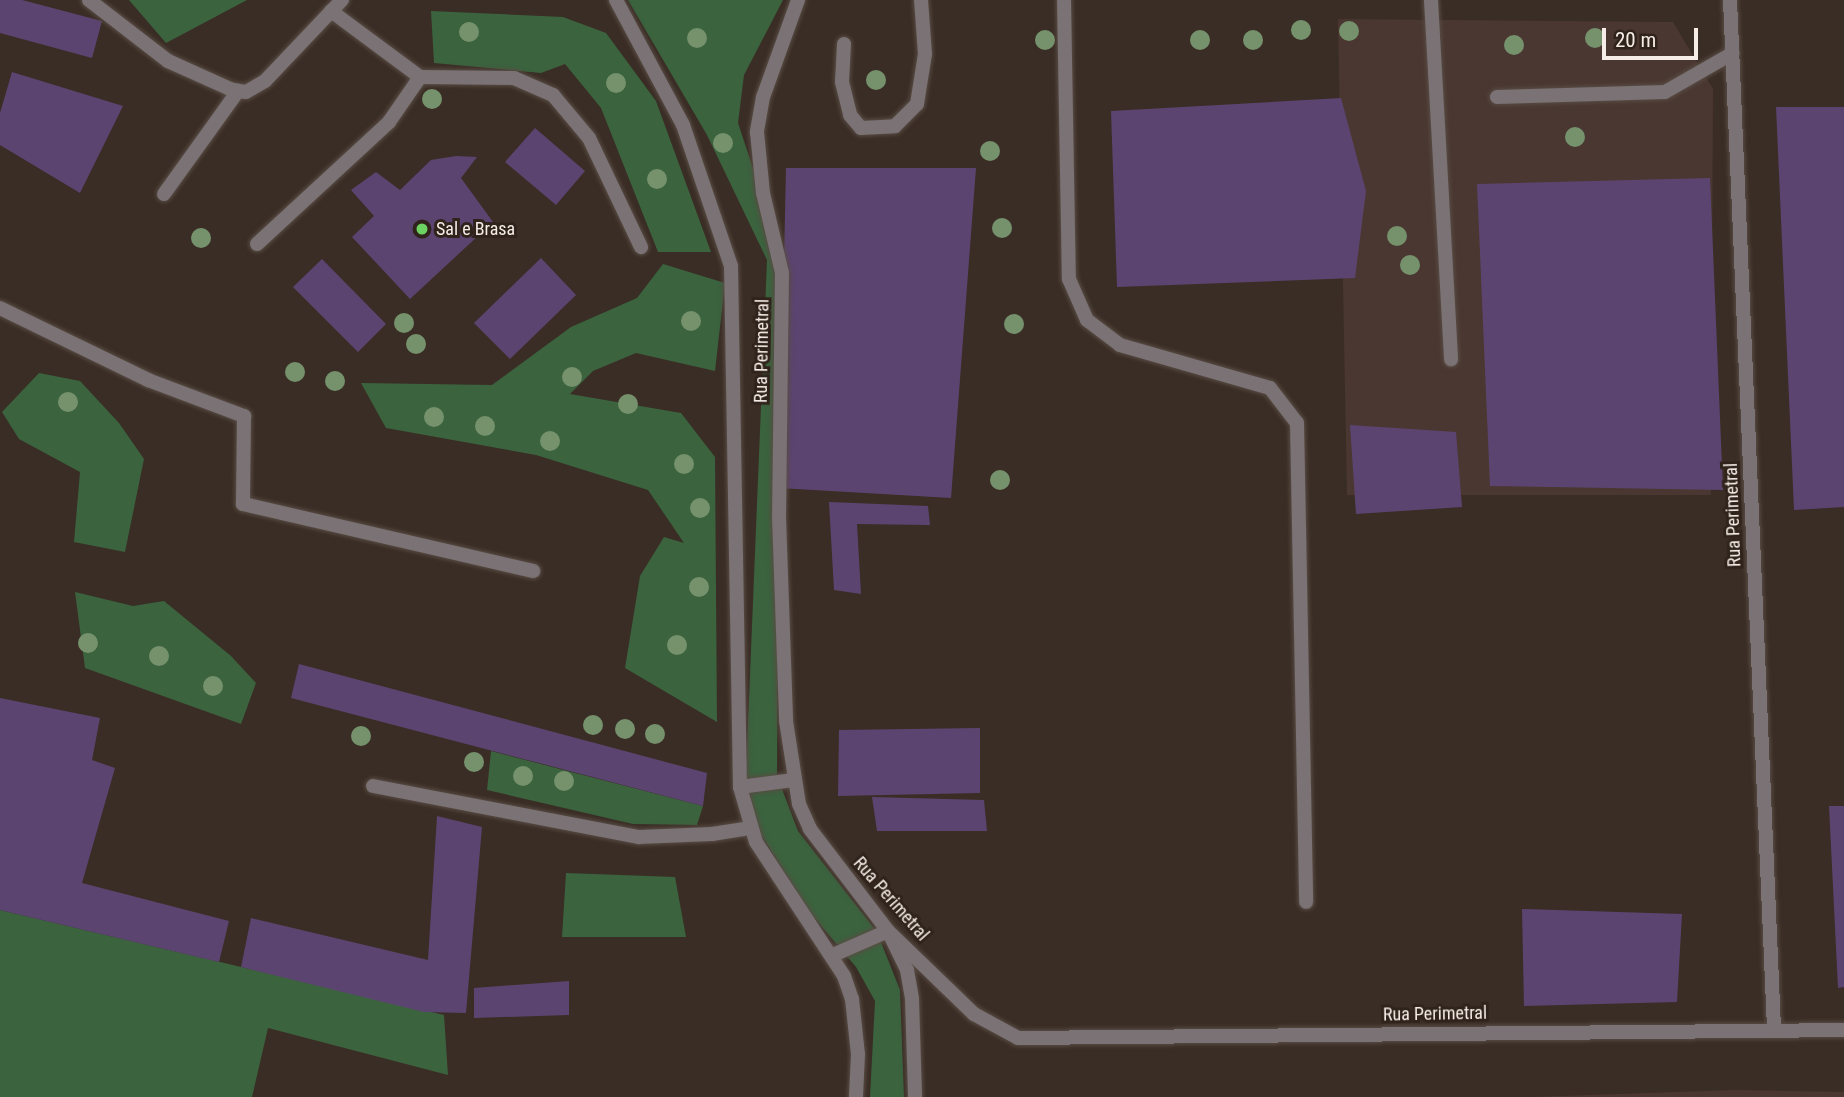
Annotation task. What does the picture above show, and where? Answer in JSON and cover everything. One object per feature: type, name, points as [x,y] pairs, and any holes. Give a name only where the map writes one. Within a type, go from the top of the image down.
[{"type":"street","points":[[89,0],[168,61],[238,91]]},
{"type":"street","name":"Rua Perimetral","points":[[616,0],[684,125],[734,279],[740,787],[750,828],[833,955],[852,999],[858,1054],[856,1097]]},
{"type":"street","name":"Rua Perimetral","points":[[798,0],[763,97],[757,132],[763,193],[782,273],[779,517],[786,720],[794,780],[810,829],[888,931],[974,1014],[1018,1038],[1844,1030]]},
{"type":"street","points":[[844,44],[842,82],[850,115],[861,128],[895,126],[917,104],[925,54],[921,0]]},
{"type":"street","points":[[1064,0],[1069,279],[1087,320],[1120,345],[1270,388],[1297,423],[1306,902]]},
{"type":"street","points":[[1431,0],[1451,359]]},
{"type":"street","name":"Rua Perimetral","points":[[1730,0],[1774,1029]]},
{"type":"street","points":[[164,194],[238,91],[265,81],[337,5],[420,77],[514,78],[553,95],[589,138],[641,247]]},
{"type":"street","points":[[1497,97],[1665,92],[1733,53]]},
{"type":"street","points":[[257,244],[389,122],[420,77]]},
{"type":"street","points":[[0,308],[148,380],[244,416],[243,504],[533,571]]},
{"type":"street","points":[[740,787],[794,780]]},
{"type":"street","points":[[373,786],[639,837],[712,834],[750,828]]},
{"type":"street","points":[[833,955],[888,931],[909,980],[915,1097]]},
{"type":"shaded area","points":[[1338,19],[1673,22],[1713,89],[1711,495],[1347,495]]},
{"type":"shaded area","points":[[1736,1090],[1844,1092],[1844,1097],[1530,1097]]},
{"type":"green space","points":[[129,0],[247,0],[166,43]]},
{"type":"green space","points":[[628,0],[783,0],[744,75],[738,123],[780,249],[777,776],[798,831],[877,932],[900,990],[904,1097],[870,1097],[875,1001],[856,967],[812,915],[756,827],[746,772],[767,260],[707,135]]},
{"type":"green space","points":[[431,11],[563,17],[606,33],[656,101],[711,252],[658,252],[601,108],[565,64],[541,73],[434,63]]},
{"type":"green space","points":[[663,264],[725,283],[715,371],[636,353],[593,371],[570,394],[681,413],[715,457],[717,722],[625,668],[640,576],[664,537],[684,543],[648,490],[536,455],[386,428],[361,383],[492,385],[571,327],[637,298]]},
{"type":"green space","points":[[39,373],[80,381],[119,423],[144,459],[125,552],[74,542],[80,472],[19,439],[2,412]]},
{"type":"green space","points":[[75,592],[133,606],[164,601],[231,656],[256,683],[241,724],[85,668]]},
{"type":"green space","points":[[491,751],[703,806],[697,825],[633,824],[487,790]]},
{"type":"green space","points":[[566,873],[675,877],[686,937],[562,937]]},
{"type":"green space","points":[[0,910],[444,1015],[448,1075],[268,1028],[252,1097],[0,1097]]},
{"type":"building","points":[[0,0],[22,0],[102,21],[92,58],[0,33]]},
{"type":"building","points":[[12,72],[123,106],[80,193],[0,145],[0,113]]},
{"type":"building","points":[[1341,98],[1366,191],[1355,278],[1117,287],[1111,111]]},
{"type":"building","points":[[1776,107],[1844,107],[1844,507],[1794,510]]},
{"type":"building","points":[[535,128],[585,171],[556,205],[505,162]]},
{"type":"building","name":"Sal e Brasa","points":[[456,156],[477,157],[461,178],[493,222],[410,299],[352,237],[374,216],[351,190],[376,172],[400,190],[431,160]]},
{"type":"building","points":[[786,168],[976,168],[951,498],[779,488]]},
{"type":"building","points":[[1710,178],[1723,490],[1490,486],[1477,184]]},
{"type":"building","points":[[541,258],[576,295],[510,359],[474,323]]},
{"type":"building","points":[[322,259],[386,324],[358,352],[293,287]]},
{"type":"building","points":[[1350,425],[1456,432],[1462,507],[1356,514]]},
{"type":"building","points":[[829,502],[928,506],[930,525],[857,524],[861,594],[834,590]]},
{"type":"building","points":[[299,664],[707,773],[703,806],[291,698]]},
{"type":"building","points":[[0,698],[100,718],[92,760],[115,768],[82,883],[229,921],[219,962],[0,910]]},
{"type":"building","points":[[980,728],[980,793],[838,796],[839,730]]},
{"type":"building","points":[[872,797],[984,800],[987,831],[877,831]]},
{"type":"building","points":[[1829,806],[1844,806],[1844,987],[1838,988]]},
{"type":"building","points":[[437,816],[482,827],[466,1013],[424,1012],[241,967],[251,918],[428,960]]},
{"type":"building","points":[[1522,909],[1682,914],[1677,1002],[1524,1006]]},
{"type":"building","points":[[569,981],[569,1015],[474,1018],[474,988]]},
{"type":"place","name":"Sal e Brasa","points":[[422,229]]}]
